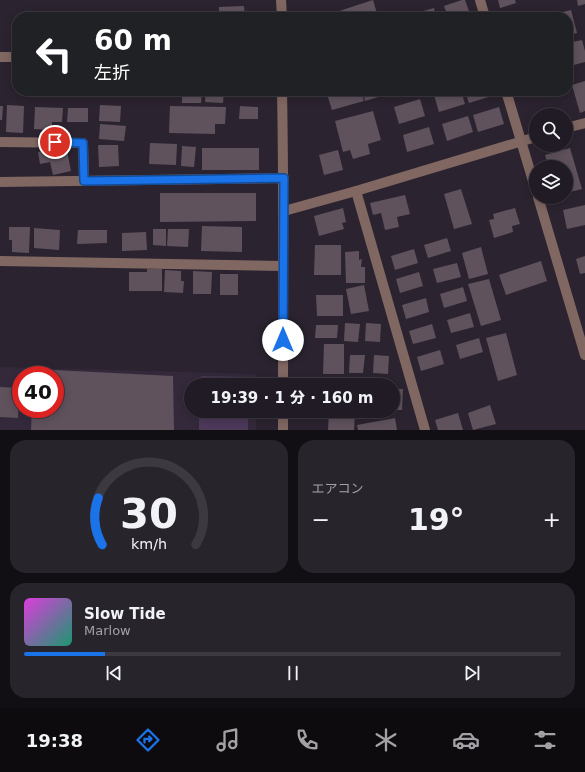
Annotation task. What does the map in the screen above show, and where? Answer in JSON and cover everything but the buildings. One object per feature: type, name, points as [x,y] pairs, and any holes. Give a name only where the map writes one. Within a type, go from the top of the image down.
[{"type":"street","points":[[282,0],[282,12]]},
{"type":"street","points":[[480,0],[484,12]]},
{"type":"street","points":[[0,57],[12,57]]},
{"type":"street","points":[[282,96],[284,178],[282,266],[283,378]]},
{"type":"street","points":[[508,96],[529,168]]},
{"type":"street","points":[[573,126],[585,123]]},
{"type":"street","points":[[284,211],[529,139]]},
{"type":"street","points":[[0,142],[83,143],[84,181]]},
{"type":"street","points":[[0,182],[284,178]]},
{"type":"street","points":[[356,191],[425,430]]},
{"type":"street","points":[[540,204],[585,355]]},
{"type":"street","points":[[0,261],[282,266]]},
{"type":"street","points":[[283,418],[283,430]]},
{"type":"shaded area","points":[[0,367],[12,367],[12,418],[64,418],[64,369],[256,374],[256,378],[184,378],[184,418],[256,418],[256,430],[0,430]]},
{"type":"shaded area","points":[[201,376],[249,377],[249,378],[201,378]]},
{"type":"shaded area","points":[[199,418],[248,418],[248,430],[199,430]]},
{"type":"route","points":[[55,142],[83,143],[84,181],[284,178],[282,266],[283,340]]}]
